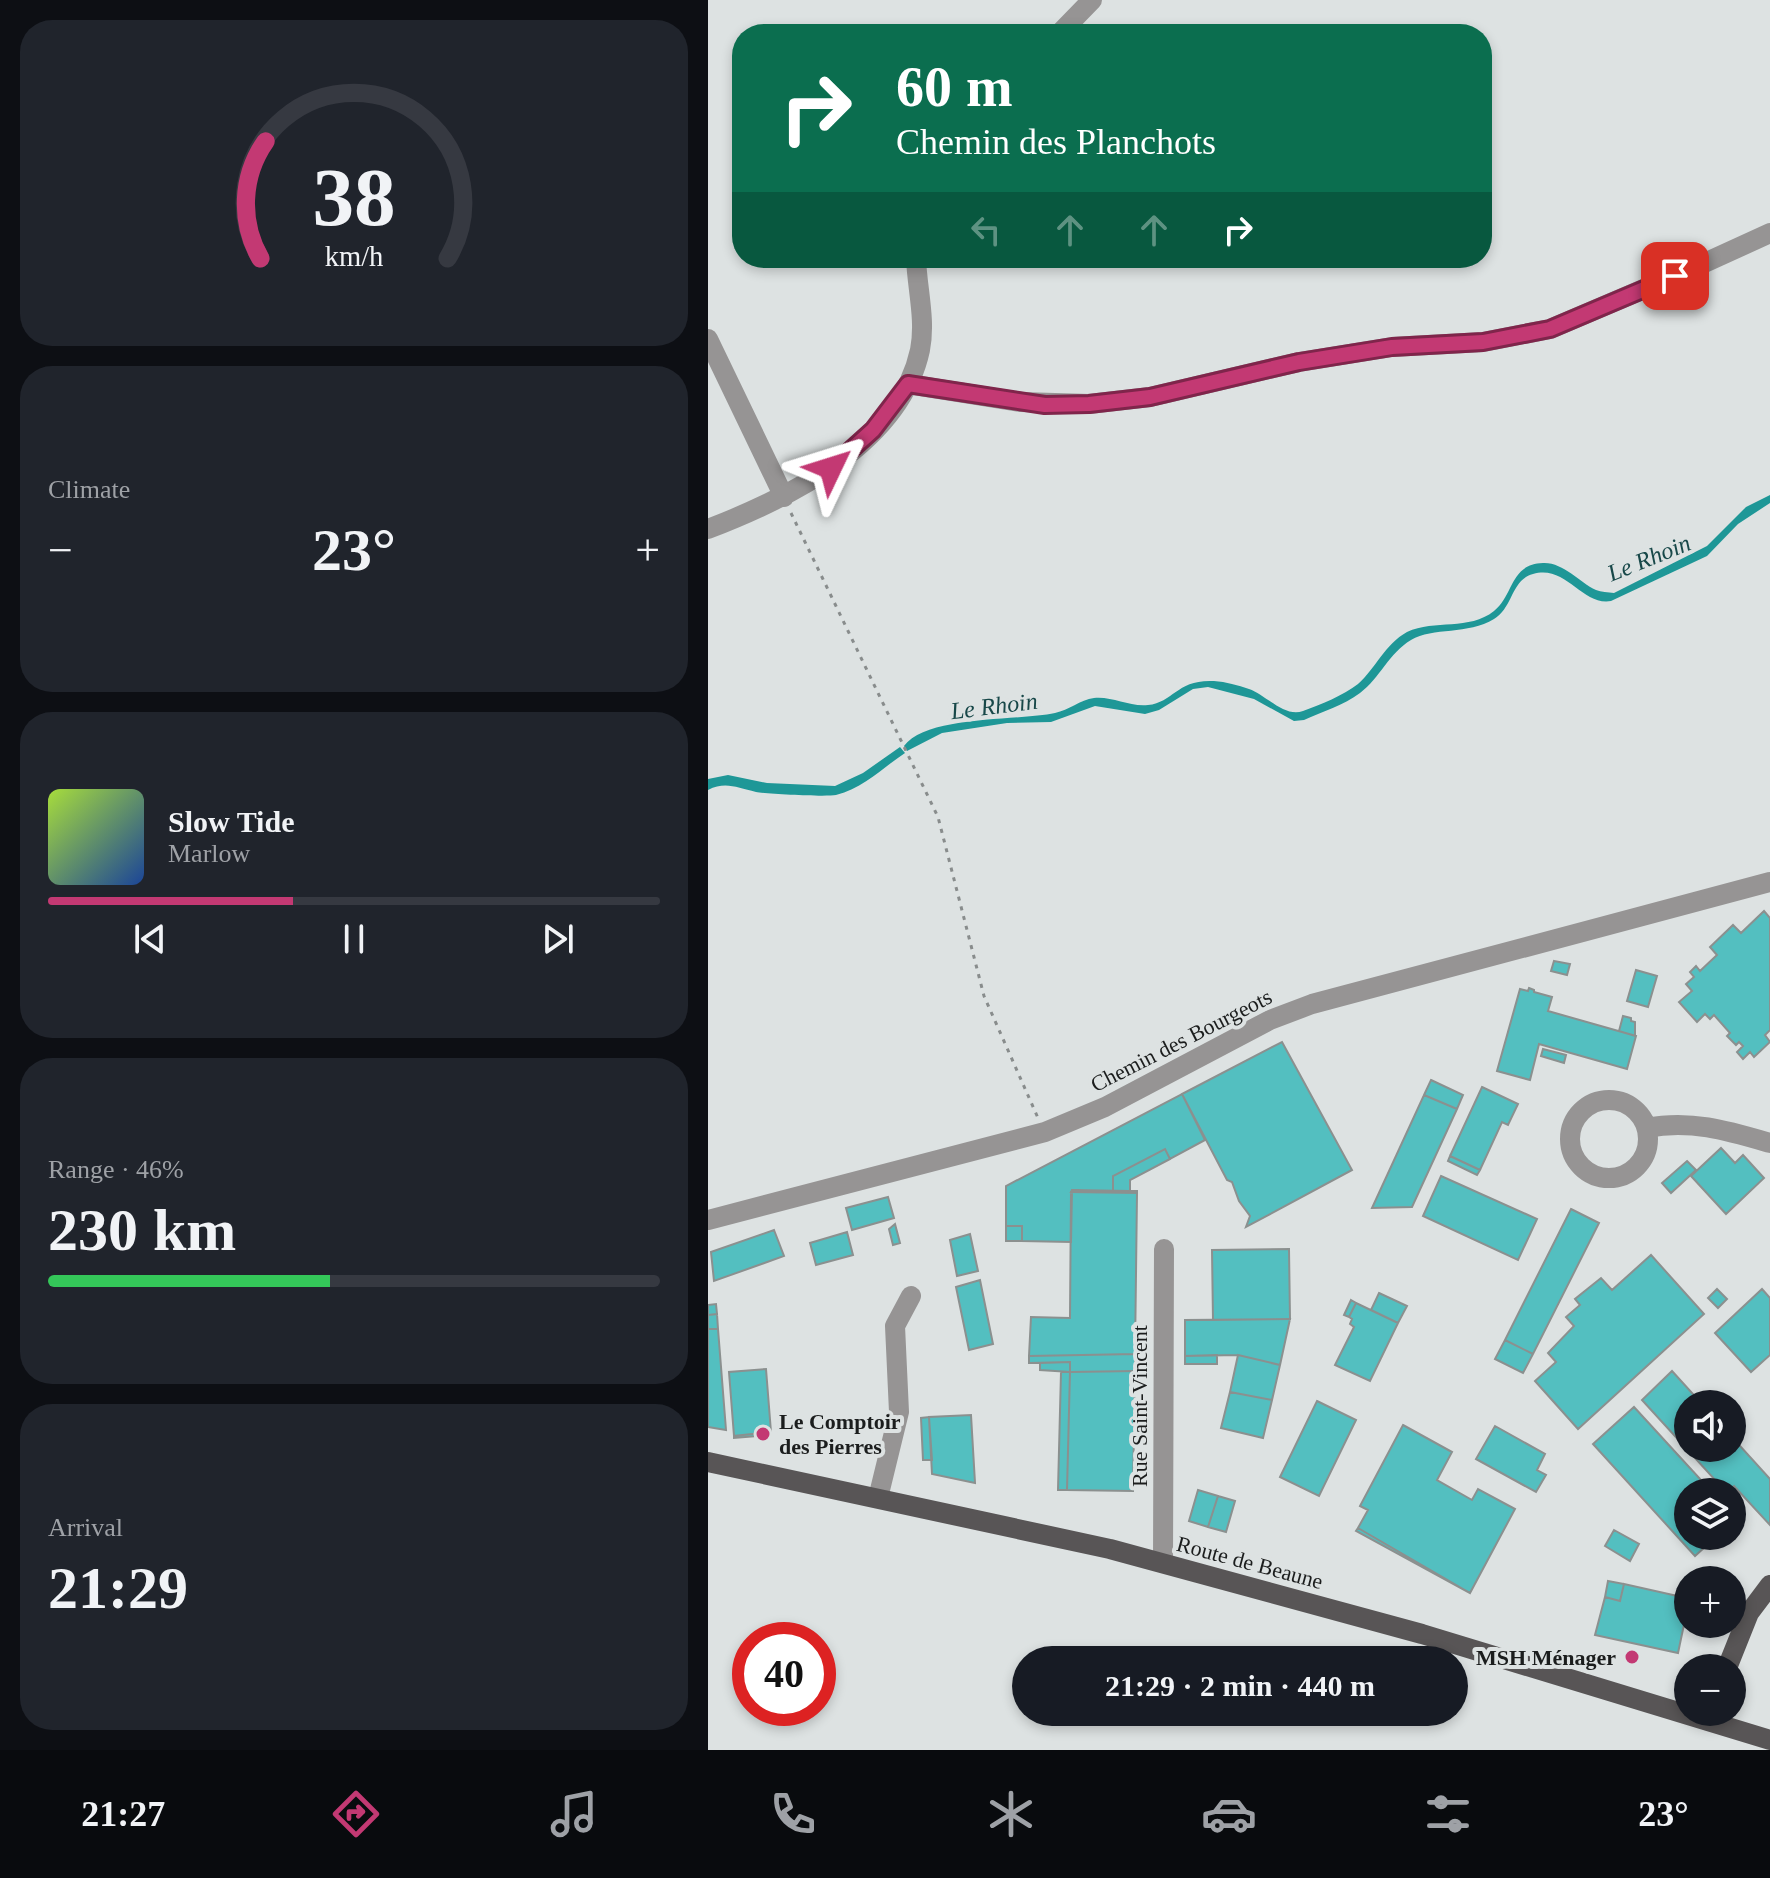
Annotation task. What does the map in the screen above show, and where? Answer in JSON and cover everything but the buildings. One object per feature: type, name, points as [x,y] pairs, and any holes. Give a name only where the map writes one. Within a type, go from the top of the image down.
[{"type":"main road","name":"Route de Beaune","points":[[708,1462],[1163,1563],[1674,1707]]},
{"type":"main road","points":[[1733,1654],[1749,1613],[1770,1585]]},
{"type":"main road","name":"Route de Beaune","points":[[1732,1726],[1770,1740]]},
{"type":"street","points":[[1069,24],[1092,0]]},
{"type":"street","points":[[908,384],[1033,403],[1089,404],[1150,397],[1299,362],[1376,349],[1483,342],[1550,329],[1770,233]]},
{"type":"street","points":[[708,529],[784,497],[819,476],[853,450],[892,408],[908,384],[921,347],[917,268]]},
{"type":"street","points":[[708,339],[784,497]]},
{"type":"street","name":"Chemin des Bourgeots","points":[[708,1220],[1045,1132],[1105,1107],[1290,1011],[1770,882]]},
{"type":"street","points":[[1647,1128],[1682,1124],[1709,1126],[1770,1143]]},
{"type":"street","name":"Rue Saint-Vincent","points":[[1163,1563],[1164,1249]]},
{"type":"street","points":[[878,1498],[899,1412],[895,1326],[911,1296]]},
{"type":"path","points":[[784,497],[938,817],[984,996],[1045,1132]]},
{"type":"water","points":[[1770,495],[1770,503],[1738,524],[1707,556],[1611,601],[1591,597],[1565,579],[1545,572],[1526,577],[1494,619],[1473,627],[1430,633],[1411,640],[1360,693],[1304,720],[1294,721],[1254,699],[1208,687],[1193,689],[1159,710],[1145,714],[1095,706],[1051,722],[1007,723],[942,733],[907,751],[904,746],[932,729],[1055,713],[1094,698],[1148,705],[1202,681],[1241,686],[1282,709],[1303,711],[1358,684],[1393,643],[1407,632],[1474,621],[1494,611],[1518,574],[1532,565],[1543,563],[1557,566],[1596,590],[1614,593],[1707,546],[1746,507]]},
{"type":"water","points":[[900,747],[905,753],[864,783],[836,795],[762,793],[726,786],[708,790],[708,779],[728,775],[767,783],[835,786],[863,773]]},
{"type":"place","name":"Le Comptoir des Pierres","points":[[763,1434]]},
{"type":"place","name":"MSH Ménager","points":[[1632,1657]]},
{"type":"route","points":[[831,468],[873,430],[908,384],[1045,405],[1150,397],[1299,362],[1392,347],[1483,342],[1550,329],[1675,276]]},
{"type":"water label","name":"Le Rhoin","points":[[1649,558]]},
{"type":"water label","name":"Le Rhoin","points":[[994,706]]}]
